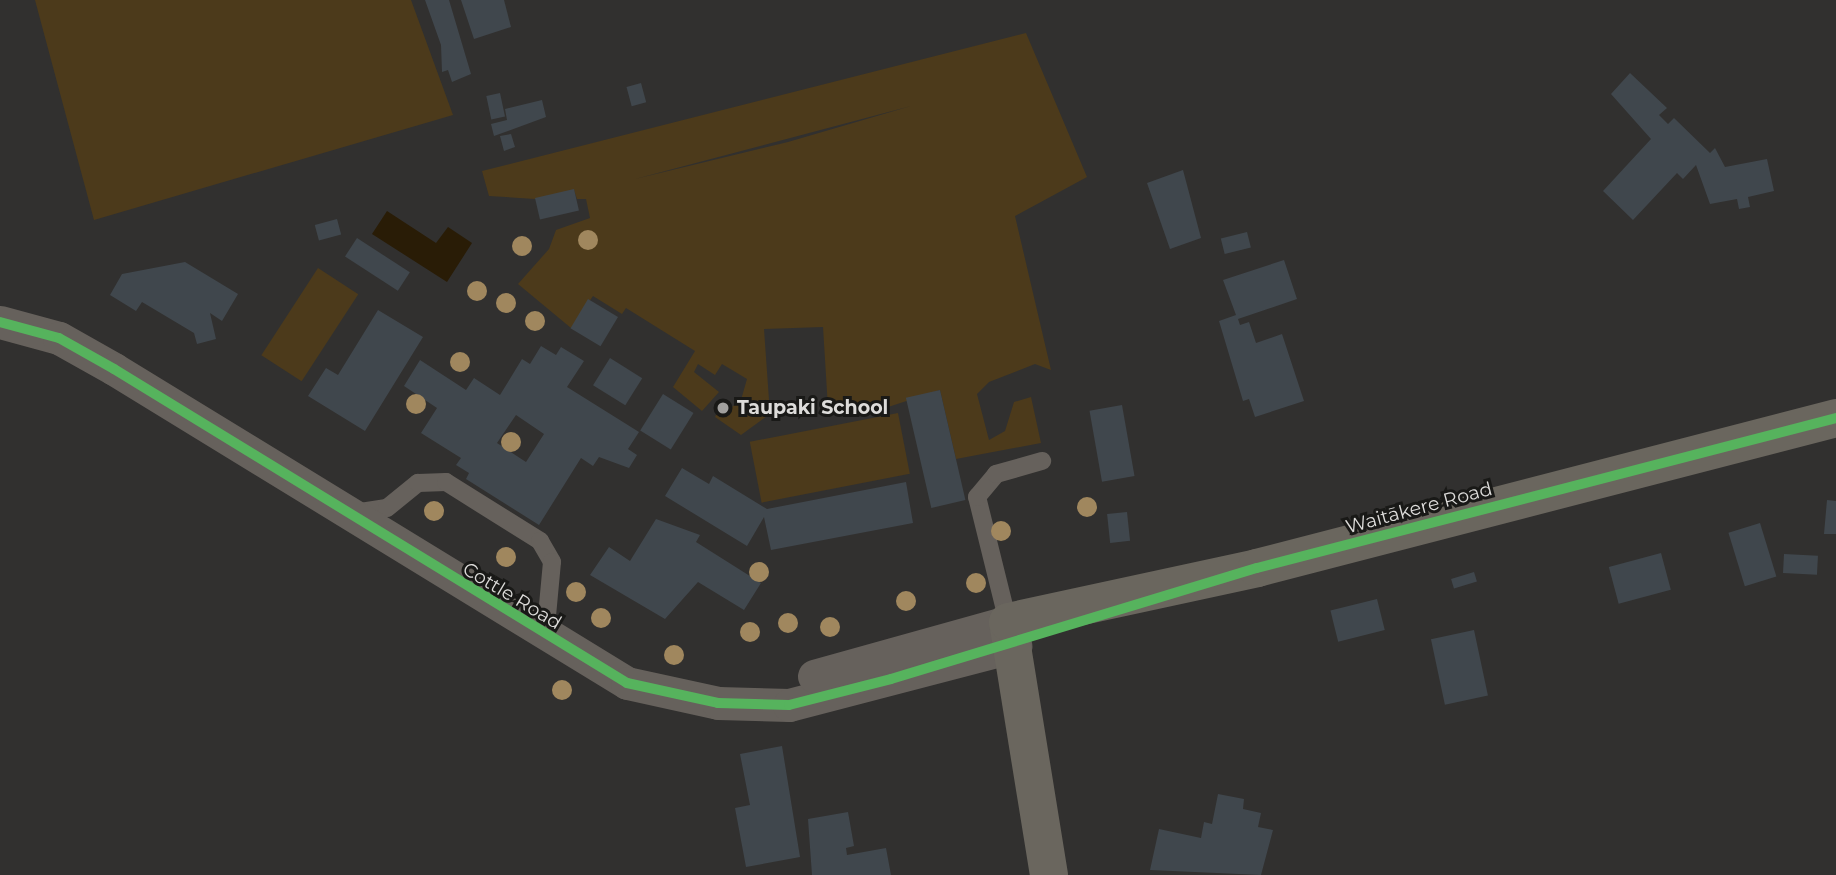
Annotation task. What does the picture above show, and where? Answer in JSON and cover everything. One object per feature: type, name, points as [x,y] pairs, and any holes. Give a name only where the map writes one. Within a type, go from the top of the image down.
[{"type":"street","name":"Cottle Road","points":[[0,322],[59,338],[545,638],[628,683],[718,703],[789,705],[1012,634]]},
{"type":"street","name":"Waitākere Road","points":[[1012,634],[1836,418]]},
{"type":"street","points":[[1012,634],[1049,875]]},
{"type":"lane","points":[[1012,634],[977,497],[996,474],[1042,461]]},
{"type":"lane","points":[[340,511],[365,514],[387,508],[418,484],[446,482],[458,489],[540,541],[546,551],[552,562],[545,638]]},
{"type":"shaded area","points":[[35,0],[411,0],[453,115],[94,220]]},
{"type":"shaded area","points":[[1026,33],[1087,177],[1015,216],[1051,370],[1035,364],[989,382],[977,394],[989,440],[1005,431],[1014,402],[1031,397],[1041,443],[956,459],[940,390],[879,410],[828,408],[823,327],[764,329],[770,414],[741,435],[715,417],[723,400],[732,407],[741,400],[747,379],[722,364],[715,375],[698,364],[694,372],[719,392],[702,411],[673,387],[695,351],[626,308],[622,314],[593,296],[571,328],[518,284],[549,249],[556,230],[590,218],[586,199],[577,199],[574,190],[535,199],[489,196],[482,171]],"holes":[[[911,106],[788,142],[635,179]]]},
{"type":"shaded area","points":[[387,211],[436,243],[448,227],[472,243],[447,282],[372,234]]},
{"type":"shaded area","points":[[318,268],[358,294],[302,381],[261,355]]},
{"type":"shaded area","points":[[898,413],[910,474],[762,503],[750,442]]},
{"type":"building","points":[[425,0],[449,0],[471,74],[452,82],[448,70],[442,72],[441,45]]},
{"type":"building","points":[[461,0],[504,0],[511,27],[474,39]]},
{"type":"building","points":[[1630,73],[1667,108],[1659,115],[1668,124],[1674,118],[1710,153],[1715,148],[1725,167],[1767,159],[1774,191],[1748,197],[1750,207],[1739,209],[1737,199],[1710,204],[1696,165],[1683,179],[1677,173],[1633,220],[1603,191],[1651,139],[1611,94]]},
{"type":"building","points":[[641,83],[646,102],[632,106],[627,87]]},
{"type":"building","points":[[500,93],[505,116],[491,119],[486,96]]},
{"type":"building","points":[[542,100],[546,117],[494,136],[491,124],[507,120],[505,109]]},
{"type":"building","points":[[511,134],[515,147],[504,151],[500,136]]},
{"type":"building","points":[[1183,170],[1201,238],[1170,249],[1147,183]]},
{"type":"building","points":[[574,189],[579,210],[540,219],[535,198]]},
{"type":"building","points":[[337,219],[341,234],[319,240],[315,225]]},
{"type":"building","points":[[1247,232],[1251,248],[1225,254],[1221,239]]},
{"type":"building","points":[[357,238],[410,272],[398,291],[345,256]]},
{"type":"building","points":[[1284,260],[1297,299],[1238,319],[1240,325],[1249,322],[1256,343],[1282,334],[1304,401],[1255,417],[1249,399],[1243,401],[1219,321],[1236,315],[1223,280]]},
{"type":"building","points":[[185,262],[238,294],[222,321],[210,313],[216,339],[197,344],[194,333],[142,302],[136,311],[110,295],[122,274]]},
{"type":"building","points":[[588,299],[618,317],[600,346],[570,328]]},
{"type":"building","points":[[378,310],[423,337],[365,431],[308,396],[326,368],[338,375]]},
{"type":"building","points":[[541,346],[556,355],[561,347],[584,361],[567,387],[639,432],[628,449],[637,455],[629,468],[599,457],[593,466],[581,458],[539,525],[466,479],[469,473],[456,465],[461,458],[421,433],[437,408],[404,386],[420,360],[466,390],[474,378],[500,395],[522,359],[530,364]],"holes":[[[516,415],[544,434],[526,462],[497,443]]]},
{"type":"building","points":[[610,358],[642,378],[625,405],[593,385]]},
{"type":"building","points":[[940,390],[965,500],[931,508],[906,398]]},
{"type":"building","points":[[663,394],[694,413],[671,450],[640,430]]},
{"type":"building","points":[[1122,405],[1135,476],[1102,482],[1090,411]]},
{"type":"building","points":[[682,468],[709,484],[713,476],[767,509],[906,482],[913,523],[771,550],[764,517],[747,546],[665,496]]},
{"type":"building","points":[[1827,500],[1836,501],[1836,534],[1824,534]]},
{"type":"building","points":[[1127,512],[1130,541],[1110,543],[1107,514]]},
{"type":"building","points":[[656,519],[700,535],[696,542],[761,583],[744,610],[698,582],[665,619],[590,575],[609,547],[630,561]]},
{"type":"building","points":[[1760,523],[1776,577],[1745,586],[1728,533]]},
{"type":"building","points":[[1661,553],[1671,590],[1619,604],[1609,567]]},
{"type":"building","points":[[1784,554],[1818,556],[1817,575],[1783,573]]},
{"type":"building","points":[[1474,572],[1477,582],[1454,589],[1451,579]]},
{"type":"building","points":[[1377,599],[1385,630],[1338,642],[1330,611]]},
{"type":"building","points":[[1474,630],[1488,696],[1445,705],[1431,639]]},
{"type":"building","points":[[782,746],[800,857],[746,867],[735,808],[750,805],[740,754]]},
{"type":"building","points":[[1218,794],[1244,799],[1243,809],[1261,813],[1258,827],[1273,830],[1261,875],[1150,870],[1159,829],[1201,838],[1204,822],[1212,824]]},
{"type":"building","points":[[848,812],[854,846],[846,848],[847,855],[886,848],[891,875],[812,875],[808,819]]},
{"type":"cycle path","points":[[0,322],[59,338],[114,369],[627,683],[718,703],[789,705],[891,679],[1257,568],[1836,418]]},
{"type":"place","name":"Taupaki School","points":[[723,408]]}]
